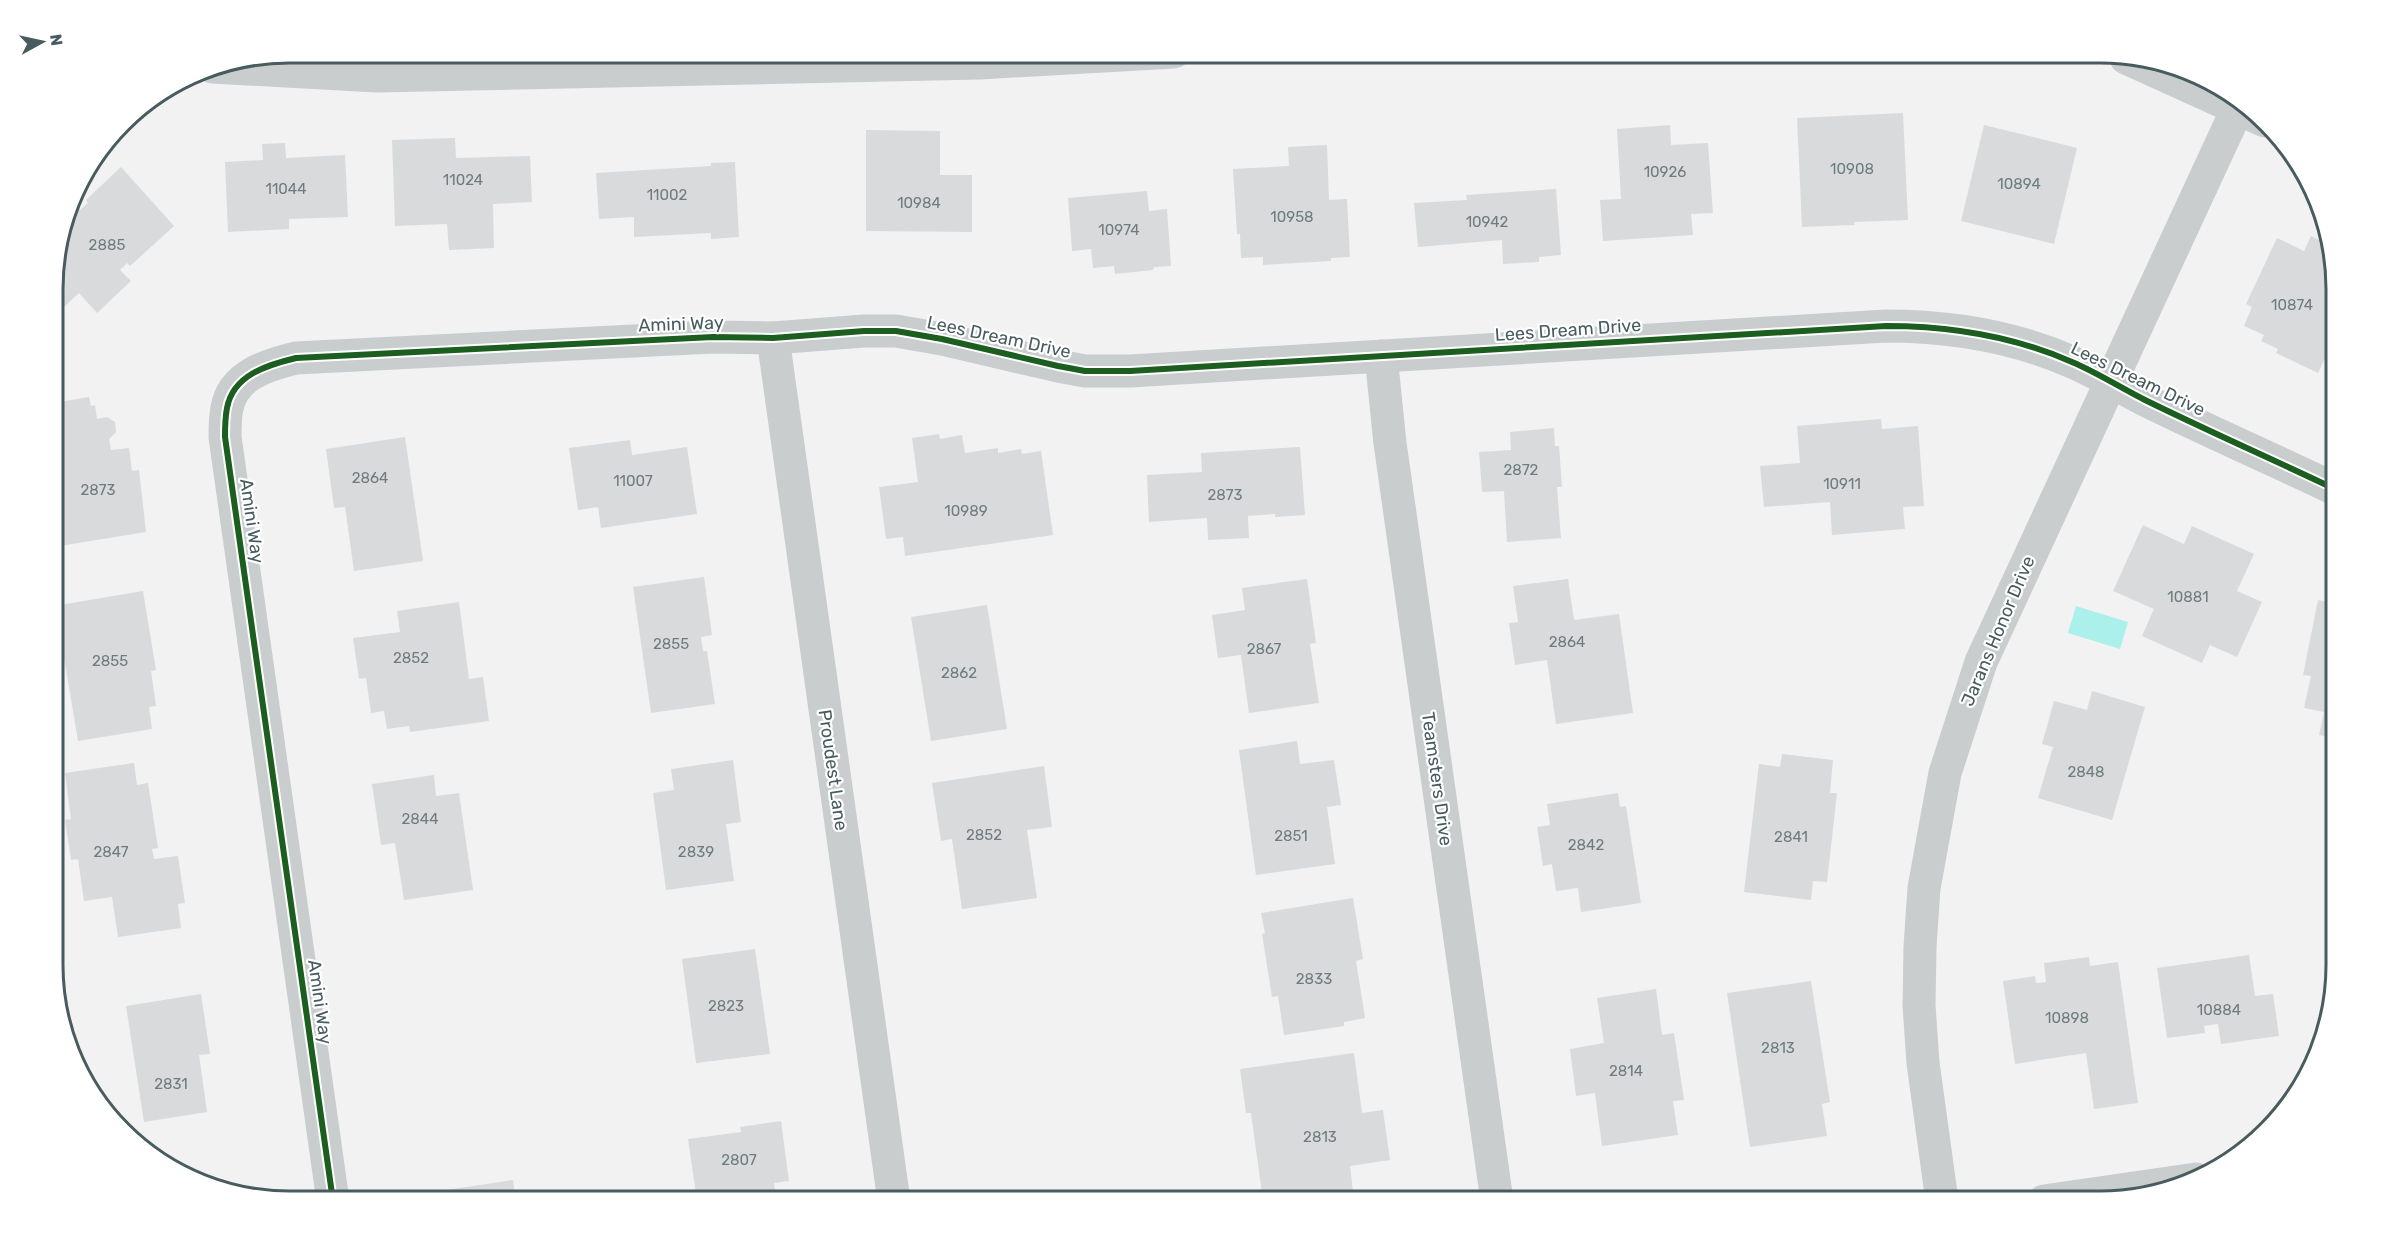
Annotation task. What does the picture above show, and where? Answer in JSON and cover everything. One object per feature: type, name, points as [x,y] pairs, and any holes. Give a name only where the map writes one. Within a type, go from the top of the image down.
[{"type":"street","points":[[240,68],[388,76],[980,63]]},
{"type":"street","points":[[2152,69],[2224,100]]},
{"type":"street","name":"Jarans Honor Drive","points":[[1941,1191],[1923,1063],[1919,1005],[1924,888],[1942,784],[1981,662],[2111,381],[2245,116]]},
{"type":"street","name":"Lees Dream Drive","points":[[773,338],[864,331],[896,331],[942,339],[1030,361],[1085,370],[1130,371],[1886,326],[1961,330],[2018,342],[2072,362],[2145,400],[2326,485]]},
{"type":"street","name":"Amini Way","points":[[331,1191],[225,437],[227,406],[240,381],[267,365],[296,358],[713,337],[773,338]]},
{"type":"street","name":"Proudest Lane","points":[[773,338],[893,1191]]},
{"type":"street","name":"Teamsters Drive","points":[[1381,356],[1389,443],[1496,1191]]},
{"type":"street","points":[[2113,1191],[2148,1186]]},
{"type":"water","points":[[2076,606],[2128,622],[2120,649],[2068,633]]},
{"type":"building","points":[[1903,113],[1908,220],[1802,227],[1797,118]]},
{"type":"building","points":[[1670,125],[1671,145],[1708,143],[1713,213],[1691,214],[1693,235],[1603,241],[1600,200],[1621,199],[1617,129]]},
{"type":"building","points":[[1984,125],[2077,148],[2054,244],[1961,221]]},
{"type":"building","points":[[866,130],[940,131],[940,175],[972,175],[972,232],[866,231]]},
{"type":"building","points":[[455,138],[456,158],[530,156],[532,202],[493,204],[494,248],[449,250],[447,224],[395,226],[392,140]]},
{"type":"building","points":[[285,143],[286,158],[345,155],[348,217],[289,219],[289,229],[228,232],[225,162],[263,160],[262,144]]},
{"type":"building","points":[[1327,145],[1329,200],[1347,199],[1350,257],[1331,258],[1331,261],[1263,265],[1263,257],[1241,258],[1240,234],[1237,234],[1233,169],[1289,166],[1288,147]]},
{"type":"building","points":[[735,162],[739,237],[711,239],[711,233],[634,237],[634,217],[599,219],[596,173],[711,166],[711,163]]},
{"type":"building","points":[[121,167],[174,226],[130,266],[127,263],[120,270],[131,281],[97,313],[79,293],[63,308],[63,274],[67,245],[78,208],[80,210],[88,203],[86,200]]},
{"type":"building","points":[[1556,189],[1561,255],[1539,257],[1539,262],[1503,264],[1502,240],[1418,247],[1414,203],[1467,200],[1466,195]]},
{"type":"building","points":[[1147,191],[1149,211],[1167,209],[1171,266],[1115,274],[1114,266],[1093,268],[1091,249],[1072,251],[1068,198]]},
{"type":"building","points":[[2311,236],[2321,241],[2326,274],[2326,357],[2318,373],[2276,353],[2278,349],[2261,341],[2264,335],[2244,326],[2252,307],[2246,304],[2277,238],[2304,251]]},
{"type":"building","points":[[89,397],[91,406],[95,405],[97,419],[107,417],[115,422],[116,432],[109,439],[111,450],[129,448],[132,471],[139,470],[146,532],[63,546],[63,401]]},
{"type":"building","points":[[1881,419],[1882,429],[1918,426],[1924,506],[1903,507],[1905,529],[1832,535],[1830,502],[1764,507],[1760,466],[1800,463],[1797,426]]},
{"type":"building","points":[[1554,428],[1555,446],[1559,446],[1562,487],[1557,487],[1561,538],[1507,542],[1504,491],[1482,492],[1479,452],[1511,450],[1510,432]]},
{"type":"building","points":[[939,434],[940,439],[962,435],[965,453],[998,448],[998,453],[1021,449],[1022,454],[1041,451],[1053,535],[905,556],[903,537],[886,539],[879,487],[918,482],[912,438]]},
{"type":"building","points":[[405,437],[423,561],[354,571],[345,507],[334,508],[326,449]]},
{"type":"building","points":[[630,440],[632,455],[687,447],[697,514],[601,528],[598,507],[578,510],[569,448]]},
{"type":"building","points":[[1300,447],[1305,515],[1248,516],[1249,538],[1208,540],[1207,518],[1149,522],[1147,475],[1202,472],[1201,453]]},
{"type":"building","points":[[2143,525],[2184,544],[2192,526],[2254,554],[2237,591],[2262,602],[2237,657],[2210,645],[2202,663],[2142,636],[2154,609],[2113,591]]},
{"type":"building","points":[[704,577],[712,635],[701,637],[703,651],[707,651],[715,704],[651,713],[633,587]]},
{"type":"building","points":[[1307,579],[1316,643],[1310,644],[1319,703],[1249,713],[1241,655],[1218,658],[1212,615],[1245,610],[1242,588]]},
{"type":"building","points":[[1568,579],[1574,620],[1619,614],[1633,713],[1556,724],[1547,660],[1515,665],[1509,623],[1518,622],[1513,586]]},
{"type":"building","points":[[143,591],[156,670],[151,671],[156,706],[149,707],[152,729],[78,741],[63,651],[63,604]]},
{"type":"building","points":[[2318,600],[2326,601],[2326,737],[2319,735],[2324,712],[2304,708],[2311,676],[2303,675]]},
{"type":"building","points":[[459,602],[469,679],[483,677],[489,721],[410,732],[409,726],[387,729],[384,711],[371,713],[366,678],[359,679],[353,638],[400,632],[397,611]]},
{"type":"building","points":[[987,605],[1007,729],[931,741],[911,617]]},
{"type":"building","points":[[2092,691],[2145,707],[2112,820],[2038,798],[2053,747],[2042,744],[2054,701],[2087,710]]},
{"type":"building","points":[[1297,741],[1300,764],[1334,760],[1341,805],[1327,807],[1335,864],[1256,875],[1239,750]]},
{"type":"building","points":[[1782,754],[1833,760],[1830,793],[1837,793],[1827,882],[1813,881],[1811,900],[1744,892],[1759,764],[1780,767]]},
{"type":"building","points":[[733,760],[741,822],[726,824],[734,881],[666,890],[653,793],[674,790],[671,769]]},
{"type":"building","points":[[134,763],[137,785],[148,783],[158,848],[152,849],[154,859],[178,856],[185,903],[178,904],[181,928],[118,937],[112,897],[84,901],[78,859],[71,860],[65,820],[71,819],[65,773]]},
{"type":"building","points":[[1044,766],[1052,827],[1027,830],[1037,898],[962,909],[952,839],[941,841],[932,783]]},
{"type":"building","points":[[434,775],[436,796],[459,793],[473,890],[404,900],[395,843],[381,845],[372,784]]},
{"type":"building","points":[[1618,793],[1620,807],[1626,806],[1641,903],[1581,912],[1578,888],[1556,891],[1552,864],[1543,866],[1537,827],[1550,825],[1547,804]]},
{"type":"building","points":[[1353,898],[1363,959],[1356,961],[1365,1018],[1344,1022],[1344,1026],[1284,1035],[1278,996],[1272,997],[1261,913]]},
{"type":"building","points":[[755,949],[770,1054],[696,1063],[682,959]]},
{"type":"building","points":[[2249,955],[2255,996],[2273,994],[2279,1036],[2221,1044],[2218,1024],[2204,1026],[2205,1033],[2167,1038],[2157,968]]},
{"type":"building","points":[[2089,957],[2090,966],[2118,962],[2138,1103],[2094,1109],[2086,1053],[2015,1064],[2003,981],[2035,976],[2036,983],[2046,982],[2044,963]]},
{"type":"building","points":[[1811,981],[1830,1102],[1822,1104],[1827,1136],[1750,1147],[1727,993]]},
{"type":"building","points":[[1656,989],[1662,1035],[1674,1033],[1684,1100],[1673,1101],[1678,1135],[1602,1146],[1595,1093],[1576,1096],[1570,1049],[1604,1043],[1597,998]]},
{"type":"building","points":[[201,994],[210,1054],[199,1055],[207,1112],[144,1122],[126,1006]]},
{"type":"building","points":[[1354,1053],[1362,1113],[1383,1110],[1390,1160],[1350,1166],[1353,1191],[1262,1191],[1251,1113],[1246,1113],[1240,1069]]},
{"type":"building","points":[[781,1121],[789,1181],[774,1183],[775,1191],[696,1191],[688,1139],[741,1132],[740,1127]]},
{"type":"building","points":[[513,1180],[515,1191],[439,1191]]},
{"type":"cycle path","points":[[332,1191],[225,437],[227,408],[236,387],[253,373],[274,364],[296,358],[713,337],[773,338],[864,331],[896,331],[1085,371],[1130,371],[1910,326],[1981,334],[2050,353],[2082,366],[2136,395],[2326,485]]}]
